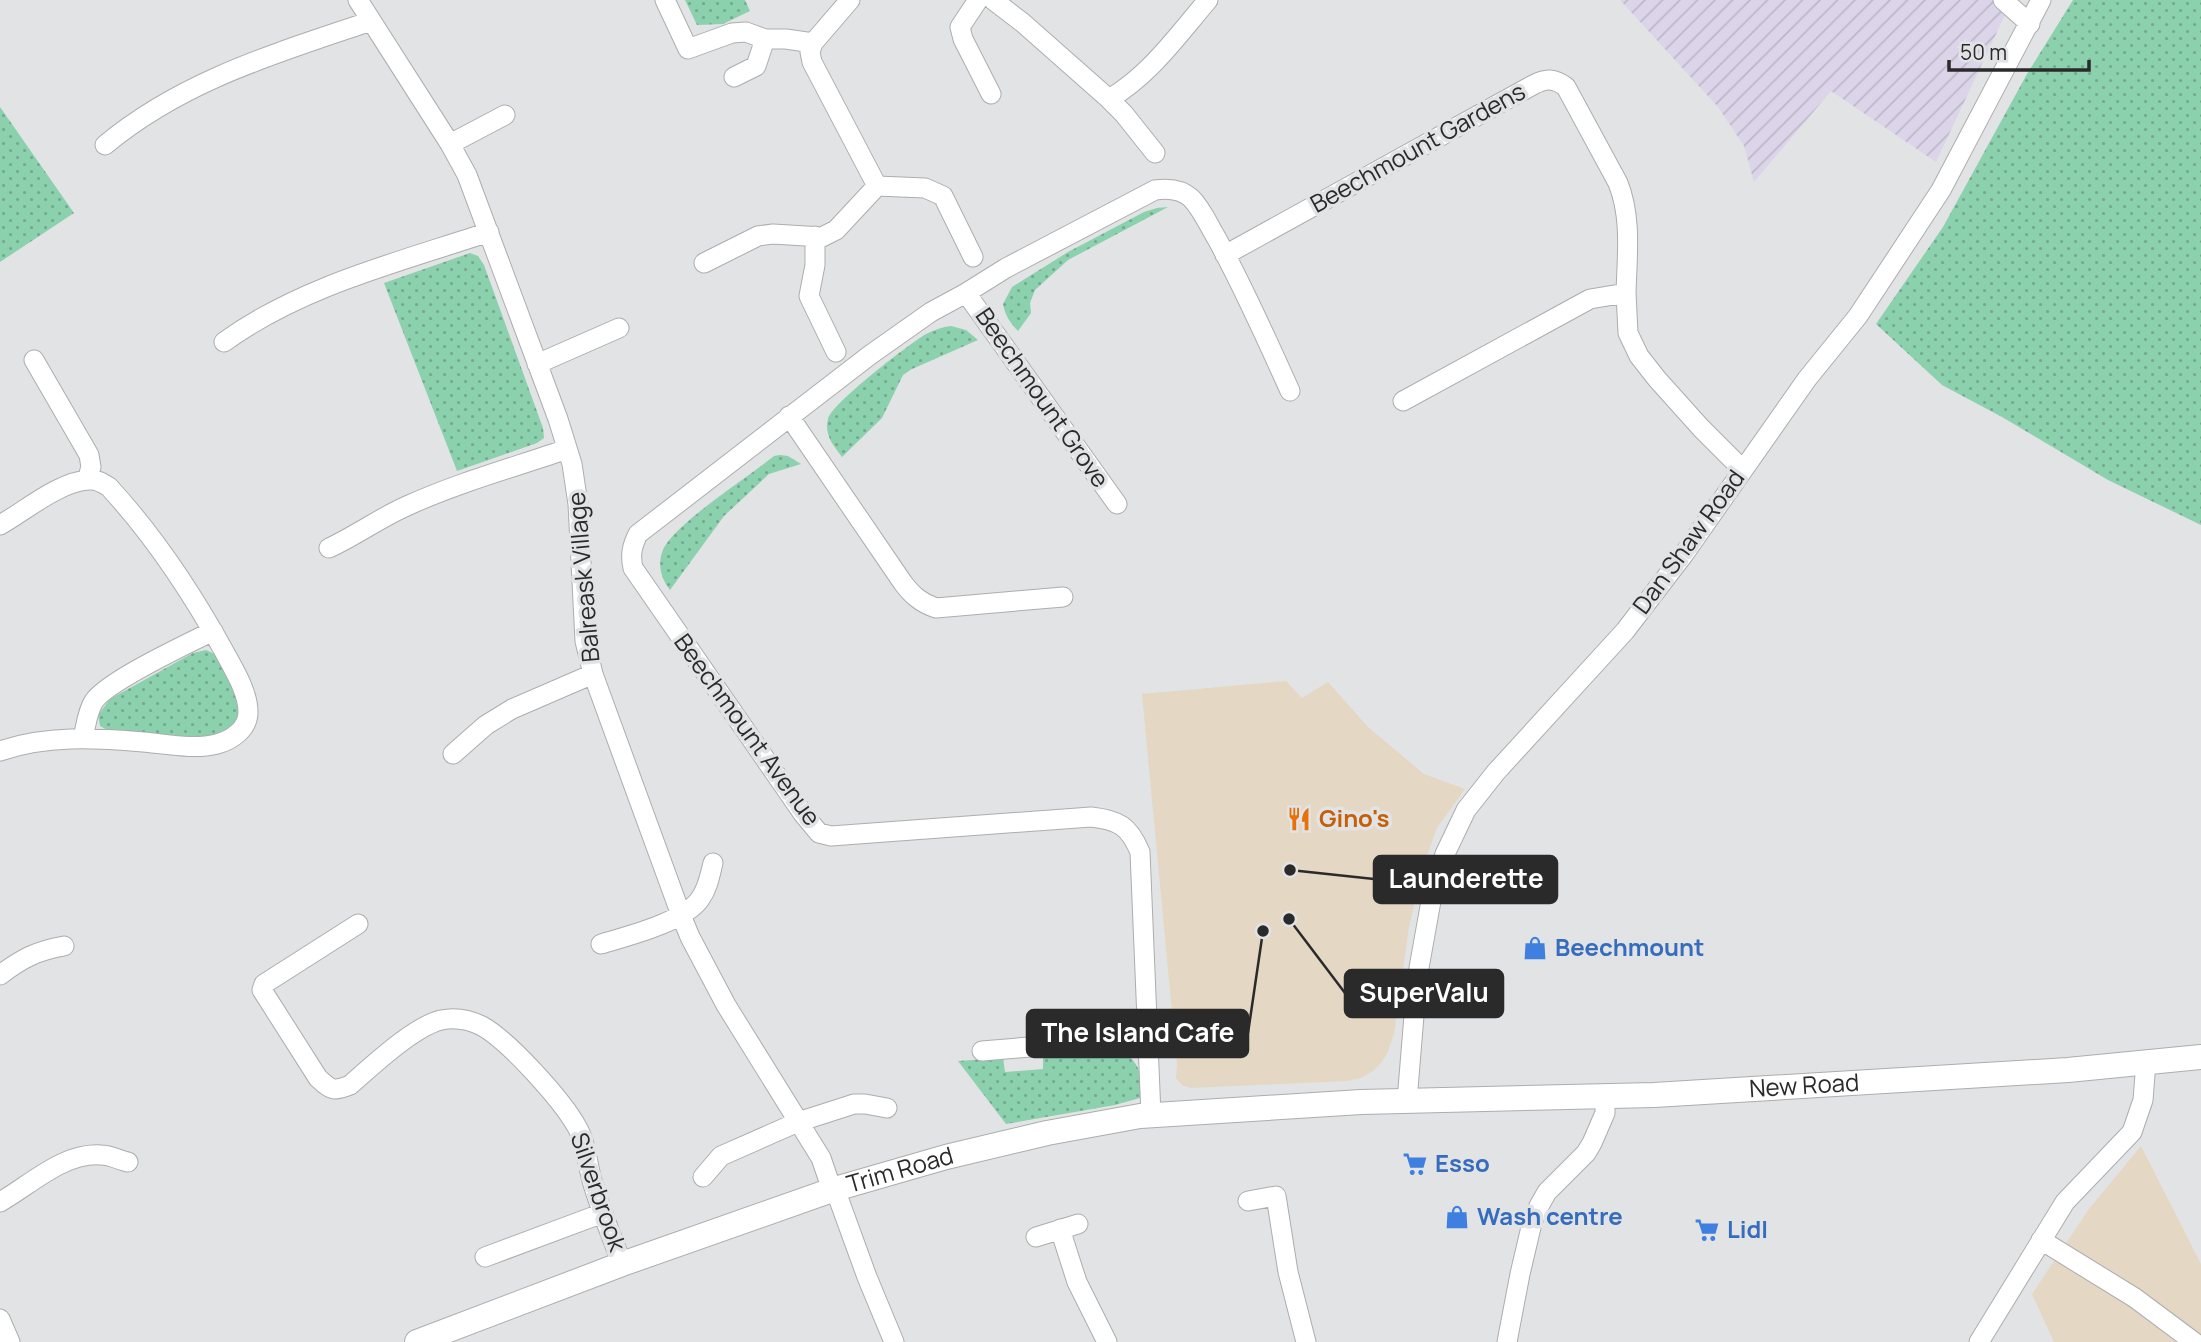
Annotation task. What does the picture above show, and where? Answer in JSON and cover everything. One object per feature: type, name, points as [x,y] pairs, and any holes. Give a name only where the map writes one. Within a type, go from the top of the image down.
[{"type":"main road","name":"New Road","points":[[1408,1101],[1605,1097],[2068,1070],[2201,1057]]},
{"type":"main road","name":"Trim Road","points":[[417,1342],[622,1264],[834,1189],[1047,1133],[1151,1115],[1408,1101]]},
{"type":"street","name":"Balreask Village","points":[[358,0],[467,175],[537,364],[572,464],[578,505],[585,641],[593,674],[681,915],[726,1005],[821,1158],[894,1342]]},
{"type":"street","points":[[665,0],[688,49],[732,33],[746,32],[765,39],[813,43]]},
{"type":"street","points":[[850,0],[813,43],[810,52],[812,62],[877,186]]},
{"type":"street","points":[[978,0],[960,27],[963,39],[991,94]]},
{"type":"street","points":[[993,0],[1109,99],[1155,153]]},
{"type":"street","points":[[1109,99],[1143,75],[1208,0]]},
{"type":"street","points":[[2003,0],[2030,24]]},
{"type":"street","name":"Dan Shaw Road","points":[[1408,1101],[1417,979],[1423,940],[1437,877],[1466,810],[1496,772],[1625,631],[1684,554],[1807,379],[1858,316],[1935,199],[2041,0]]},
{"type":"street","points":[[105,145],[127,126],[204,82],[250,62],[372,21]]},
{"type":"street","points":[[734,78],[756,66],[765,39]]},
{"type":"street","name":"Beechmount Gardens","points":[[1225,255],[1532,85],[1548,79],[1557,80],[1566,87],[1624,197],[1628,236],[1626,293]]},
{"type":"street","points":[[450,144],[505,115]]},
{"type":"street","points":[[704,263],[758,236],[773,234],[822,237],[836,230],[877,186],[925,188],[943,197],[973,257]]},
{"type":"street","name":"Beechmount Avenue","points":[[1151,1115],[1140,852],[1128,830],[1118,822],[1091,817],[831,836],[819,833],[633,568],[631,556],[638,534],[789,416],[931,312],[1006,268],[1155,190],[1168,188],[1189,197],[1199,208],[1225,255]]},
{"type":"street","points":[[223,342],[240,330],[334,283],[488,232]]},
{"type":"street","points":[[815,236],[815,265],[809,296],[836,352]]},
{"type":"street","points":[[1225,255],[1290,391]]},
{"type":"street","name":"Beechmount Grove","points":[[967,293],[1117,504]]},
{"type":"street","points":[[1403,401],[1590,299],[1626,293],[1628,333],[1639,356],[1657,380],[1742,469]]},
{"type":"street","points":[[537,364],[619,328]]},
{"type":"street","points":[[34,360],[89,455],[91,467],[87,480]]},
{"type":"street","points":[[789,416],[903,583],[914,597],[925,605],[936,608],[1063,597]]},
{"type":"street","points":[[329,548],[411,504],[567,449]]},
{"type":"street","points":[[0,525],[73,484],[97,480],[109,487],[131,510],[166,556],[201,609],[245,696],[248,710],[247,719],[237,734],[216,744],[193,747],[83,738],[27,743],[0,751]]},
{"type":"street","points":[[83,738],[90,708],[96,698],[130,676],[213,631]]},
{"type":"street","points":[[453,754],[486,725],[512,709],[593,674]]},
{"type":"street","points":[[601,944],[638,934],[681,915],[698,902],[707,889],[713,863]]},
{"type":"street","name":"Silverbrook","points":[[358,925],[264,984],[262,990],[318,1078],[330,1089],[350,1085],[409,1037],[439,1020],[470,1021],[485,1027],[551,1090],[577,1127],[584,1143],[592,1181],[622,1264]]},
{"type":"street","points":[[0,975],[39,951],[64,946]]},
{"type":"street","points":[[982,1051],[1147,1037]]},
{"type":"street","points":[[1979,1342],[2065,1202],[2132,1132],[2144,1100],[2146,1062]]},
{"type":"street","points":[[1507,1342],[1532,1223],[1547,1192],[1592,1143],[1605,1113],[1605,1097]]},
{"type":"street","points":[[703,1177],[721,1156],[799,1122],[854,1104],[887,1108]]},
{"type":"street","points":[[0,1202],[62,1163],[85,1156],[101,1155],[128,1162]]},
{"type":"street","points":[[1248,1201],[1276,1196],[1288,1272],[1306,1342]]},
{"type":"street","points":[[485,1257],[603,1213]]},
{"type":"street","points":[[1036,1237],[1069,1226],[1077,1282],[1107,1342]]},
{"type":"street","points":[[2041,1240],[2135,1298],[2194,1342]]},
{"type":"street","points":[[0,1319],[10,1342]]},
{"type":"shaded area","points":[[1620,0],[2012,0],[1936,162],[1831,91],[1754,182],[1744,146],[1718,107]]},
{"type":"shaded area","points":[[1286,681],[1302,698],[1328,682],[1368,727],[1424,774],[1465,789],[1437,828],[1423,867],[1409,927],[1394,1034],[1387,1054],[1380,1064],[1361,1078],[1346,1081],[1191,1088],[1182,1085],[1176,1078],[1177,1065],[1142,694]]},
{"type":"shaded area","points":[[2141,1146],[2201,1264],[2201,1342],[2054,1342],[2032,1294],[2089,1209]]},
{"type":"green space","points":[[685,0],[745,0],[750,11],[723,24],[697,25]]},
{"type":"green space","points":[[2073,0],[2201,0],[2201,525],[2108,480],[1942,385],[1876,324],[1943,227],[2027,74]]},
{"type":"green space","points":[[0,107],[74,213],[0,262]]},
{"type":"green space","points":[[1168,207],[1068,260],[1035,290],[1030,303],[1031,313],[1018,331],[1013,325],[1003,304],[1012,287],[1068,252],[1144,212]]},
{"type":"green space","points":[[470,253],[478,256],[484,265],[543,428],[544,438],[537,443],[457,471],[384,283]]},
{"type":"green space","points":[[951,326],[966,330],[978,340],[903,375],[882,418],[842,457],[830,440],[827,430],[832,411],[917,340],[932,331]]},
{"type":"green space","points":[[774,456],[788,456],[801,464],[769,474],[724,516],[670,590],[660,566],[661,555],[669,540],[708,505]]},
{"type":"green space","points":[[206,650],[219,656],[242,711],[240,722],[227,735],[183,739],[111,732],[100,726],[98,715],[110,699],[193,653]]},
{"type":"green space","points":[[1117,1049],[1135,1062],[1141,1075],[1140,1098],[1115,1105],[1006,1124],[958,1061],[1003,1058],[1005,1072],[1043,1069],[1043,1054]]},
{"type":"place","name":"Gino's","points":[[1299,819]]},
{"type":"place","name":"Launderette","points":[[1290,870]]},
{"type":"place","name":"SuperValu","points":[[1289,919]]},
{"type":"place","name":"The Island Cafe","points":[[1263,931]]},
{"type":"place","name":"Beechmount","points":[[1535,948]]},
{"type":"place","name":"Esso","points":[[1415,1164]]},
{"type":"place","name":"Wash centre","points":[[1457,1217]]},
{"type":"place","name":"Lidl","points":[[1707,1230]]}]
